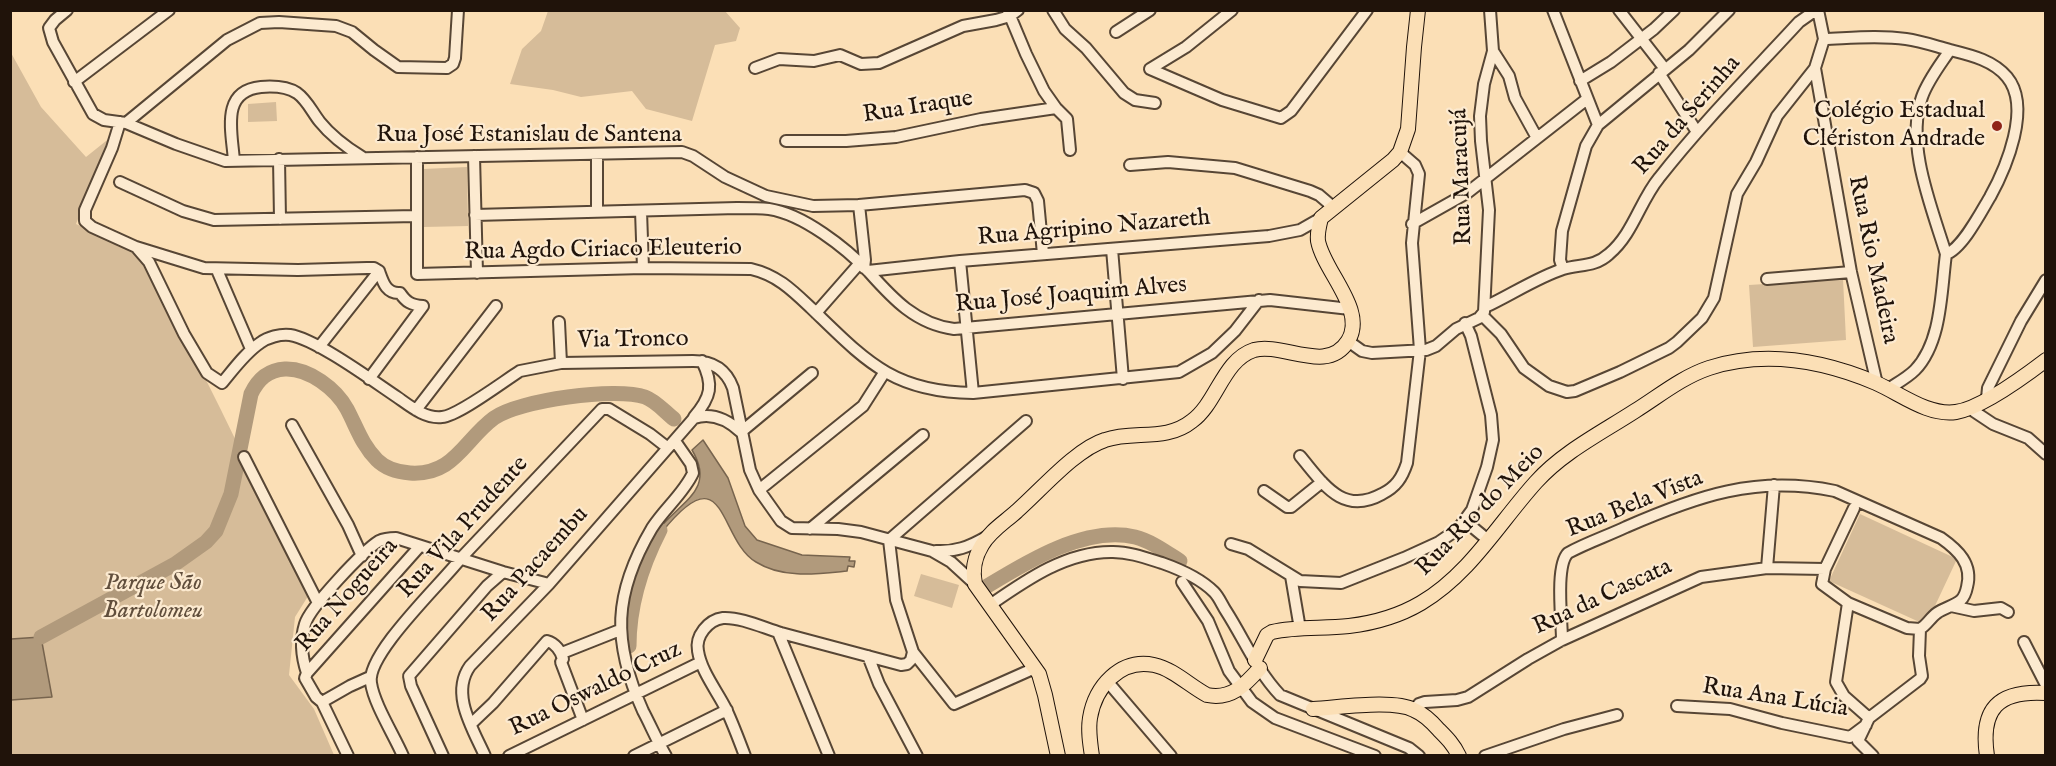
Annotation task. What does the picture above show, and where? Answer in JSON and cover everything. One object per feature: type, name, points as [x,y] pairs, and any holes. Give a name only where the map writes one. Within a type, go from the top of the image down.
[{"type":"main road","points":[[1058,756],[1045,695],[1035,668],[975,584],[974,562],[988,535],[1072,461],[1095,444],[1114,437],[1162,434],[1182,428],[1192,422],[1201,414],[1235,362],[1245,354],[1264,348],[1317,357],[1329,355],[1348,340],[1352,330],[1350,309],[1322,252],[1318,240],[1318,229],[1321,218],[1400,152],[1408,129],[1419,10]]},
{"type":"main road","name":"Rua Rio do Meio","points":[[1257,664],[1267,635],[1278,631],[1348,626],[1388,618],[1423,602],[1451,581],[1537,480],[1559,461],[1678,383],[1710,368],[1764,359],[1800,360],[1830,367],[1882,386]]},
{"type":"main road","points":[[1882,386],[1916,403],[1939,411],[1959,411],[1988,398],[2046,360]]},
{"type":"main road","points":[[1092,756],[1090,719],[1096,698],[1107,681],[1125,667],[1147,664],[1164,668],[1207,695],[1223,696],[1242,688],[1257,664]]},
{"type":"main road","points":[[1987,756],[1984,735],[1986,722],[1996,706],[2006,699],[2024,693],[2046,693]]},
{"type":"main road","points":[[1313,709],[1387,705],[1414,710],[1449,740],[1459,756]]},
{"type":"street","points":[[67,10],[51,25],[49,32],[74,82],[169,10]]},
{"type":"street","points":[[369,379],[423,306],[414,306],[405,301],[400,293],[390,291],[379,271],[374,268],[218,270],[204,268],[136,247],[92,227],[85,221],[84,216],[123,122],[227,40],[260,23],[336,26],[358,36],[398,67],[447,68],[453,64],[455,58],[458,10]]},
{"type":"street","points":[[1053,10],[1065,29],[1086,48],[1124,93],[1135,100],[1155,103]]},
{"type":"street","points":[[1116,32],[1131,15],[1150,10]]},
{"type":"street","points":[[1232,10],[1186,47],[1150,69],[1222,100],[1281,118],[1290,111],[1367,10]]},
{"type":"street","name":"Rua Maracujá","points":[[1484,311],[1488,222],[1480,116],[1484,84],[1492,51],[1490,10]]},
{"type":"street","points":[[1553,10],[1598,125]]},
{"type":"street","points":[[1619,10],[1641,38],[1662,71],[1696,132]]},
{"type":"street","points":[[1580,81],[1611,62],[1659,25],[1674,10]]},
{"type":"street","points":[[1563,269],[1560,261],[1562,231],[1586,146],[1598,125],[1689,50],[1729,10]]},
{"type":"street","points":[[1817,10],[1824,39],[1878,37],[1906,39],[1986,61],[2002,72],[2013,86],[2018,105],[2013,140],[1995,188],[1961,242],[1946,254]]},
{"type":"street","name":"Rua da Serinha","points":[[1348,340],[1362,351],[1372,353],[1431,349],[1484,311],[1563,269],[1598,263],[1620,243],[1641,210],[1653,185],[1696,132],[1799,22],[1817,10]]},
{"type":"street","points":[[754,68],[778,59],[814,61],[840,55],[861,64],[879,63],[963,26],[1012,12],[1026,54],[1056,108],[1067,119],[1070,150]]},
{"type":"street","name":"Rua Rio Madeira","points":[[1824,39],[1815,68],[1851,273],[1882,386]]},
{"type":"street","points":[[1882,386],[1913,371],[1929,351],[1936,328],[1946,254],[1925,188],[1920,163],[1918,116],[1921,99],[1927,85],[1950,50]]},
{"type":"street","points":[[1492,51],[1509,76],[1515,98],[1537,138]]},
{"type":"street","points":[[1484,311],[1524,368],[1549,386],[1567,392],[1575,391],[1620,372],[1677,342],[1702,318],[1714,298],[1737,194],[1756,162],[1777,116],[1815,68]]},
{"type":"street","name":"Rua José Estanislau de Santena","points":[[74,82],[93,114],[104,120],[123,122],[219,160],[682,152],[693,156],[725,177],[766,196],[813,206],[859,205],[1017,190],[1034,192],[1038,201],[1043,254]]},
{"type":"street","points":[[234,161],[232,108],[238,96],[248,89],[272,86],[296,93],[331,134],[343,145],[363,157]]},
{"type":"street","points":[[1412,224],[1454,202],[1485,180],[1587,99]]},
{"type":"street","name":"Rua Iraque","points":[[786,141],[846,141],[896,137],[981,119],[1056,108]]},
{"type":"street","points":[[1300,456],[1322,482],[1339,497],[1356,502],[1377,496],[1396,484],[1403,475],[1407,463],[1420,350],[1412,243],[1412,224],[1419,174],[1415,165],[1400,152]]},
{"type":"street","points":[[597,154],[597,211]]},
{"type":"street","points":[[474,156],[477,273]]},
{"type":"street","points":[[120,182],[205,219],[416,216],[417,158]]},
{"type":"street","points":[[279,159],[280,219]]},
{"type":"street","points":[[1130,165],[1168,162],[1235,168],[1310,191],[1319,195],[1333,207]]},
{"type":"street","points":[[816,313],[864,268],[859,205]]},
{"type":"street","name":"Rua José Joaquim Alves","points":[[475,215],[771,209],[803,221],[824,234],[864,268],[890,297],[920,319],[944,328],[965,329],[1259,300],[1285,300],[1350,309]]},
{"type":"street","points":[[641,211],[643,268]]},
{"type":"street","name":"Rua Agdo Ciriaco Eleuterio","points":[[416,216],[417,274],[643,268],[736,268],[766,273],[788,286],[863,357],[884,373],[930,389],[973,393],[1179,372],[1202,360],[1235,331],[1259,300]]},
{"type":"street","name":"Rua Agripino Nazareth","points":[[864,268],[1288,234],[1321,218]]},
{"type":"street","name":"Via Tronco","points":[[136,247],[150,262],[184,334],[207,373],[222,383],[251,349],[270,338],[282,335],[300,338],[319,347],[416,410],[435,418],[445,417],[520,371],[561,363],[702,361],[715,365],[729,378],[750,470],[759,490],[781,521],[792,528],[850,530],[932,551],[951,562],[975,584]]},
{"type":"street","points":[[1112,249],[1123,379]]},
{"type":"street","points":[[960,261],[973,393]]},
{"type":"street","points":[[218,270],[251,349]]},
{"type":"street","points":[[319,347],[379,271]]},
{"type":"street","points":[[1767,279],[1851,273]]},
{"type":"street","points":[[1988,398],[1988,388],[2011,340],[2046,280]]},
{"type":"street","points":[[416,410],[496,306]]},
{"type":"street","points":[[559,322],[561,363]]},
{"type":"street","points":[[1232,544],[1248,549],[1300,581],[1332,583],[1352,580],[1439,542],[1458,529],[1466,521],[1476,499],[1493,440],[1491,415],[1466,323]]},
{"type":"street","name":"Rua Pacaembu","points":[[485,756],[463,701],[464,675],[549,584],[694,418],[705,403],[710,389],[702,361]]},
{"type":"street","points":[[694,418],[702,415],[717,417],[741,432],[812,373]]},
{"type":"street","points":[[759,490],[863,406],[884,373]]},
{"type":"street","points":[[1969,408],[1993,424],[2028,438],[2046,454]]},
{"type":"street","name":"Rua Vila Prudente","points":[[370,677],[385,646],[462,557],[602,409],[609,409],[671,444]]},
{"type":"street","points":[[1026,421],[889,540],[896,600],[913,652],[954,704],[1035,668]]},
{"type":"street","points":[[292,425],[348,525],[362,556]]},
{"type":"street","points":[[810,529],[923,435]]},
{"type":"street","points":[[666,756],[635,693],[622,652],[620,630],[624,599],[641,549],[652,528],[693,473],[691,464],[671,444]]},
{"type":"street","points":[[244,457],[318,603]]},
{"type":"street","points":[[1264,491],[1291,507],[1322,482]]},
{"type":"street","points":[[1767,568],[1774,485]]},
{"type":"street","name":"Rua Bela Vista","points":[[1562,640],[1561,571],[1564,557],[1568,554],[1701,496],[1774,485],[1835,491],[1941,538],[1954,547],[1964,558],[1968,571],[1965,595],[1935,615],[1920,629]]},
{"type":"street","points":[[1848,603],[1836,682],[1844,696],[1868,722],[1922,676],[1919,656],[1920,629],[1907,628],[1848,603],[1822,584],[1825,569],[1854,508]]},
{"type":"street","points":[[1466,521],[1488,540]]},
{"type":"street","points":[[932,551],[950,552],[962,549],[988,535]]},
{"type":"street","points":[[348,756],[322,702],[309,687],[305,678],[307,674],[303,660],[304,629],[318,603],[380,540],[396,538],[549,584]]},
{"type":"street","name":"Rua Nogueira","points":[[307,674],[420,546]]},
{"type":"street","points":[[990,605],[1033,577],[1076,557],[1115,552],[1136,555],[1189,575],[1214,592],[1267,682],[1280,695],[1409,748],[1419,756]]},
{"type":"street","name":"Rua da Cascata","points":[[1414,710],[1425,702],[1468,697],[1528,658],[1562,640],[1701,577],[1767,568],[1825,569]]},
{"type":"street","points":[[443,756],[411,686],[409,675],[487,586],[503,572]]},
{"type":"street","points":[[1291,576],[1300,629]]},
{"type":"street","points":[[1182,582],[1203,612],[1229,671],[1252,702],[1275,718],[1375,756]]},
{"type":"street","points":[[1951,606],[1967,610],[2001,609],[2008,612]]},
{"type":"street","points":[[745,756],[727,710],[697,650],[701,633],[715,621],[726,618],[753,623],[778,632],[902,665],[911,660],[913,652]]},
{"type":"street","points":[[562,653],[620,630]]},
{"type":"street","points":[[778,632],[829,756]]},
{"type":"street","points":[[471,724],[493,703],[547,641],[562,653],[561,662],[583,720]]},
{"type":"street","points":[[2024,642],[2046,685]]},
{"type":"street","points":[[868,656],[879,684],[917,756]]},
{"type":"street","name":"Rua Oswaldo Cruz","points":[[509,756],[701,662]]},
{"type":"street","points":[[322,702],[370,677],[374,694],[403,756]]},
{"type":"street","points":[[1107,681],[1171,756]]},
{"type":"street","name":"Rua Ana Lúcia","points":[[1677,706],[1730,709],[1782,723],[1850,737],[1868,722]]},
{"type":"street","points":[[634,756],[727,710]]},
{"type":"street","points":[[1485,756],[1564,729],[1617,715]]},
{"type":"street","name":"Rua Ana Lúcia","points":[[1868,722],[1858,741],[1871,753]]},
{"type":"green space","points":[[548,11],[725,11],[740,28],[736,41],[715,45],[692,121],[646,109],[632,91],[581,97],[553,90],[510,84],[522,49],[541,31]]},
{"type":"green space","name":"Parque São Bartolomeu","points":[[10,51],[41,107],[86,157],[111,137],[76,224],[134,250],[146,260],[310,593],[295,617],[289,675],[314,709],[334,755],[11,755]]},
{"type":"green space","points":[[276,102],[277,121],[248,122],[248,104]]},
{"type":"green space","points":[[467,167],[468,226],[424,227],[423,169]]},
{"type":"green space","points":[[1843,279],[1846,340],[1753,347],[1749,285]]},
{"type":"green space","points":[[1860,514],[1957,559],[1926,625],[1829,581]]},
{"type":"green space","points":[[921,574],[959,585],[952,608],[914,596]]},
{"type":"shaded area","points":[[703,440],[728,478],[745,526],[757,540],[802,555],[850,557],[849,561],[855,561],[854,567],[848,566],[847,571],[800,574],[766,567],[756,562],[744,551],[719,508],[710,500],[699,499],[683,509],[662,532],[659,529],[693,494],[698,485],[700,475],[692,450]]},
{"type":"shaded area","points":[[41,637],[52,697],[11,700],[11,639]]},
{"type":"waterway","points":[[41,637],[175,564],[206,542],[216,531],[231,494],[251,394],[260,380],[274,371],[285,369],[303,372],[329,387],[342,401],[364,442],[377,460],[388,468],[405,473],[437,469],[457,455],[494,418],[506,412],[545,401],[591,395],[631,394],[649,399],[674,419]]},
{"type":"waterway","points":[[629,646],[631,615],[637,586],[660,530]]},
{"type":"waterway","points":[[984,588],[1056,549],[1096,536],[1135,537],[1153,544],[1180,561]]},
{"type":"place","name":"Colégio Estadual Clériston Andrade","points":[[1997,126]]}]
